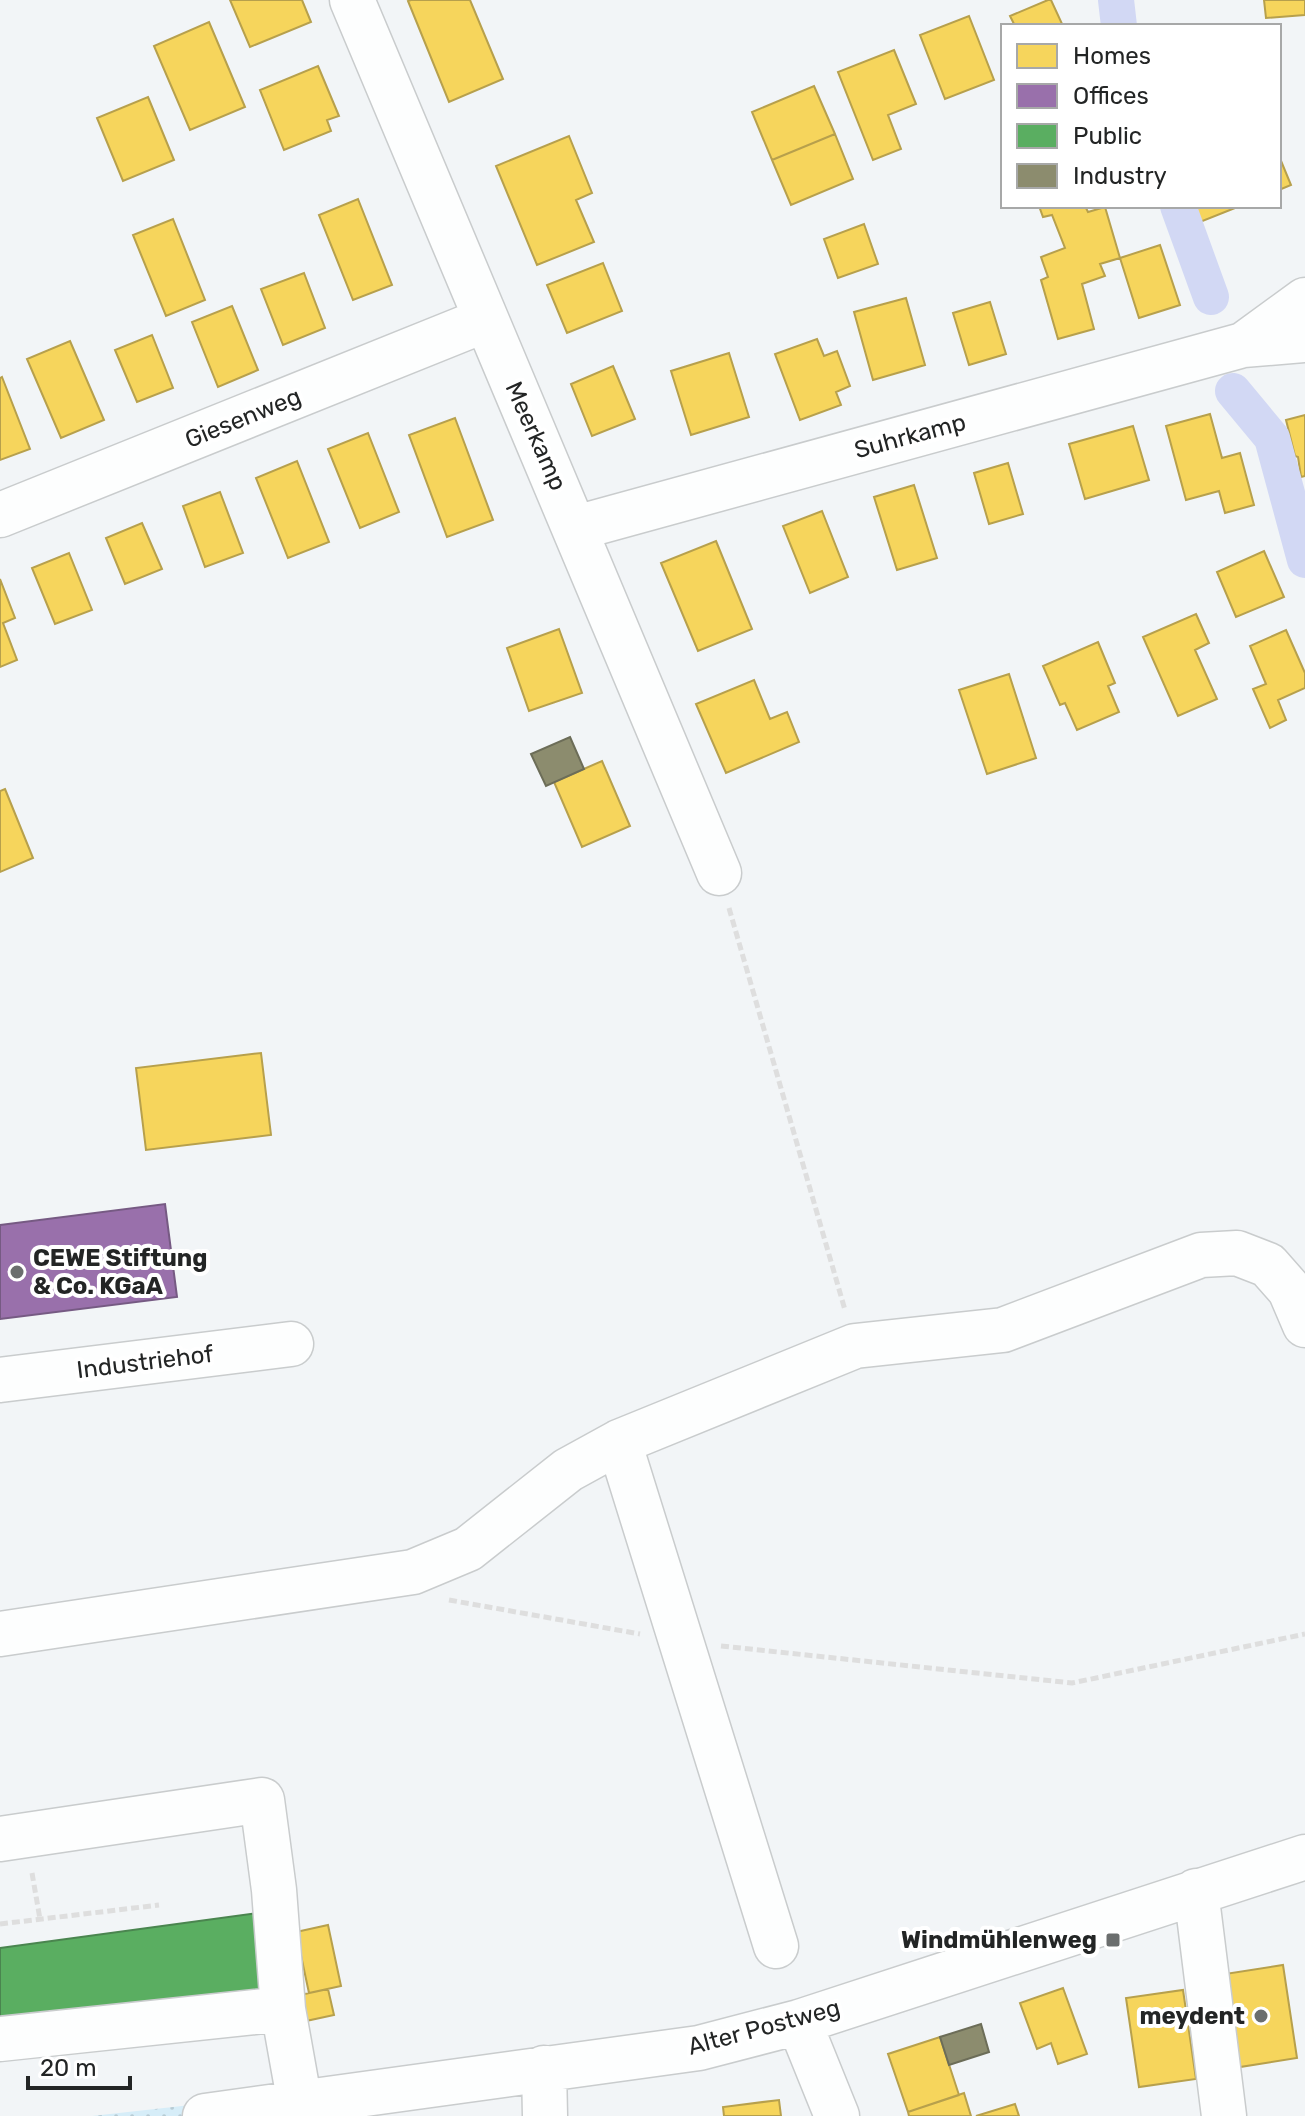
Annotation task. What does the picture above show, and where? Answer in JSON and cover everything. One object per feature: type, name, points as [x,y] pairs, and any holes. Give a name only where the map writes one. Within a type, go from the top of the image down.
[{"type":"street","name":"Meerkamp","points":[[352,0],[719,873]]},
{"type":"street","name":"Suhrkamp","points":[[1243,345],[1305,300]]},
{"type":"street","name":"Giesenweg","points":[[0,515],[485,320]]},
{"type":"street","name":"Suhrkamp","points":[[576,528],[1243,345],[1305,340]]},
{"type":"street","points":[[0,1634],[413,1572],[468,1549],[568,1470],[619,1442],[855,1346],[1003,1330],[1201,1255],[1237,1253],[1268,1265],[1290,1290],[1305,1325]]},
{"type":"street","name":"Industriehof","points":[[0,1380],[291,1344]]},
{"type":"street","points":[[619,1442],[776,1946]]},
{"type":"street","points":[[13,1838],[262,1800],[274,1890],[283,2009],[297,2102]]},
{"type":"street","name":"Alter Postweg","points":[[205,2116],[699,2048],[799,2022],[1305,1857]]},
{"type":"street","points":[[1196,1891],[1224,2116]]},
{"type":"street","points":[[0,2039],[283,2009]]},
{"type":"street","points":[[799,2022],[837,2116]]},
{"type":"street","points":[[544,2068],[545,2116]]},
{"type":"path","points":[[719,873],[855,1346]]},
{"type":"path","points":[[437,1598],[681,1642],[1072,1683],[1305,1634]]},
{"type":"path","points":[[13,1838],[40,1919]]},
{"type":"path","points":[[0,1924],[159,1905]]},
{"type":"shaded area","points":[[298,2093],[205,2116],[92,2116]]},
{"type":"building: Homes","points":[[230,0],[302,0],[311,22],[250,47]]},
{"type":"building: Homes","points":[[470,0],[503,79],[449,102],[408,1]]},
{"type":"building: Homes","points":[[1051,0],[1062,24],[1014,24],[1010,16]]},
{"type":"building: Homes","points":[[1264,0],[1305,0],[1305,15],[1266,18]]},
{"type":"building: Homes","points":[[969,16],[994,80],[945,99],[920,35]]},
{"type":"building: Homes","points":[[209,22],[245,107],[190,130],[154,46]]},
{"type":"building: Homes","points":[[894,50],[916,104],[888,115],[901,149],[873,160],[838,72]]},
{"type":"building: Homes","points":[[318,66],[339,116],[327,120],[331,131],[284,150],[260,90]]},
{"type":"building: Homes","points":[[814,86],[835,134],[772,160],[752,112]]},
{"type":"building: Homes","points":[[148,97],[174,160],[123,181],[97,118]]},
{"type":"building: Homes","points":[[835,134],[853,179],[791,205],[772,160]]},
{"type":"building: Homes","points":[[569,136],[592,193],[576,200],[594,242],[537,265],[496,166]]},
{"type":"building: Homes","points":[[1281,161],[1291,185],[1281,189]]},
{"type":"building: Homes","points":[[358,199],[392,285],[353,300],[319,215]]},
{"type":"building: Homes","points":[[1040,208],[1086,208],[1088,212],[1105,208],[1120,258],[1100,264],[1105,276],[1082,284],[1094,329],[1058,339],[1041,280],[1048,277],[1041,257],[1065,248],[1052,215],[1043,217]]},
{"type":"building: Homes","points":[[1195,208],[1235,208],[1200,222]]},
{"type":"building: Homes","points":[[173,219],[205,300],[166,316],[133,235]]},
{"type":"building: Homes","points":[[864,224],[878,264],[838,278],[824,239]]},
{"type":"building: Homes","points":[[1160,245],[1180,305],[1139,318],[1120,258]]},
{"type":"building: Homes","points":[[603,263],[622,311],[567,333],[547,285]]},
{"type":"building: Homes","points":[[304,273],[325,328],[283,345],[261,289]]},
{"type":"building: Homes","points":[[906,298],[925,365],[873,380],[854,312]]},
{"type":"building: Homes","points":[[990,302],[1006,354],[969,365],[953,313]]},
{"type":"building: Homes","points":[[232,306],[258,370],[218,387],[192,322]]},
{"type":"building: Homes","points":[[152,335],[173,388],[137,402],[115,350]]},
{"type":"building: Homes","points":[[817,339],[824,356],[837,351],[850,386],[836,392],[841,405],[800,420],[775,354]]},
{"type":"building: Homes","points":[[70,341],[104,420],[61,438],[27,359]]},
{"type":"building: Homes","points":[[729,353],[749,417],[691,435],[671,371]]},
{"type":"building: Homes","points":[[613,366],[635,419],[592,436],[571,384]]},
{"type":"building: Homes","points":[[0,378],[30,449],[0,460]]},
{"type":"building: Homes","points":[[1210,414],[1222,458],[1240,453],[1254,505],[1225,513],[1219,491],[1186,500],[1166,426]]},
{"type":"building: Homes","points":[[1305,415],[1305,476],[1301,477],[1286,420]]},
{"type":"building: Homes","points":[[455,418],[493,520],[447,537],[409,435]]},
{"type":"building: Homes","points":[[1133,426],[1149,480],[1085,499],[1069,444]]},
{"type":"building: Homes","points":[[368,433],[399,512],[360,528],[328,449]]},
{"type":"building: Homes","points":[[297,461],[329,542],[288,558],[256,478]]},
{"type":"building: Homes","points":[[1008,463],[1023,514],[989,524],[974,473]]},
{"type":"building: Homes","points":[[914,485],[937,558],[897,570],[874,497]]},
{"type":"building: Homes","points":[[220,492],[243,553],[205,567],[183,506]]},
{"type":"building: Homes","points":[[822,511],[848,577],[810,593],[783,526]]},
{"type":"building: Homes","points":[[142,523],[162,569],[125,584],[106,538]]},
{"type":"building: Homes","points":[[716,541],[752,629],[698,651],[661,563]]},
{"type":"building: Homes","points":[[1264,551],[1284,597],[1236,617],[1217,572]]},
{"type":"building: Homes","points":[[69,553],[92,610],[55,624],[32,568]]},
{"type":"building: Homes","points":[[0,579],[15,618],[3,623],[17,660],[0,667]]},
{"type":"building: Homes","points":[[1196,614],[1209,643],[1195,650],[1217,699],[1178,716],[1143,637]]},
{"type":"building: Homes","points":[[559,629],[582,693],[529,711],[507,648]]},
{"type":"building: Homes","points":[[1286,630],[1305,673],[1305,688],[1278,700],[1286,720],[1270,728],[1253,689],[1266,684],[1250,646]]},
{"type":"building: Homes","points":[[1098,642],[1115,683],[1108,686],[1119,712],[1077,730],[1065,703],[1060,705],[1043,666]]},
{"type":"building: Homes","points":[[1009,674],[1036,758],[987,774],[959,690]]},
{"type":"building: Homes","points":[[754,680],[770,719],[787,712],[799,742],[726,773],[696,704]]},
{"type":"building: Homes","points":[[602,761],[630,826],[582,847],[554,782]]},
{"type":"building: Homes","points":[[5,789],[33,858],[0,872],[0,791]]},
{"type":"building: Homes","points":[[261,1053],[271,1135],[146,1150],[136,1068]]},
{"type":"building: Homes","points":[[328,1925],[341,1986],[309,1993],[296,1932]]},
{"type":"building: Homes","name":"meydent","points":[[1283,1965],[1297,2058],[1240,2067],[1225,1974]]},
{"type":"building: Homes","points":[[1063,1988],[1087,2054],[1058,2064],[1051,2043],[1037,2049],[1020,2003]]},
{"type":"building: Homes","points":[[328,1989],[334,2015],[306,2021],[300,1995]]},
{"type":"building: Homes","points":[[1183,1990],[1196,2079],[1139,2087],[1126,1998]]},
{"type":"building: Homes","points":[[940,2037],[959,2095],[908,2112],[888,2054]]},
{"type":"building: Homes","points":[[964,2093],[971,2116],[909,2116],[908,2112]]},
{"type":"building: Homes","points":[[779,2100],[781,2116],[724,2116],[723,2107]]},
{"type":"building: Homes","points":[[1015,2104],[1019,2116],[976,2116]]},
{"type":"building: Offices","points":[[165,1204],[177,1297],[0,1319],[0,1225]]},
{"type":"building: Public","points":[[258,1913],[269,1996],[0,2031],[0,1948]]},
{"type":"building: Industry","points":[[570,737],[584,769],[546,786],[531,754]]},
{"type":"building: Industry","points":[[981,2024],[989,2052],[949,2065],[940,2037]]},
{"type":"waterway","points":[[1116,0],[1119,24]]},
{"type":"waterway","points":[[1179,208],[1211,297]]},
{"type":"waterway","points":[[1233,391],[1272,438],[1305,560]]},
{"type":"place","name":"CEWE Stiftung & Co. KGaA","points":[[17,1272]]},
{"type":"place","name":"Windmühlenweg","points":[[1113,1940]]},
{"type":"place","name":"meydent","points":[[1261,2016]]}]
